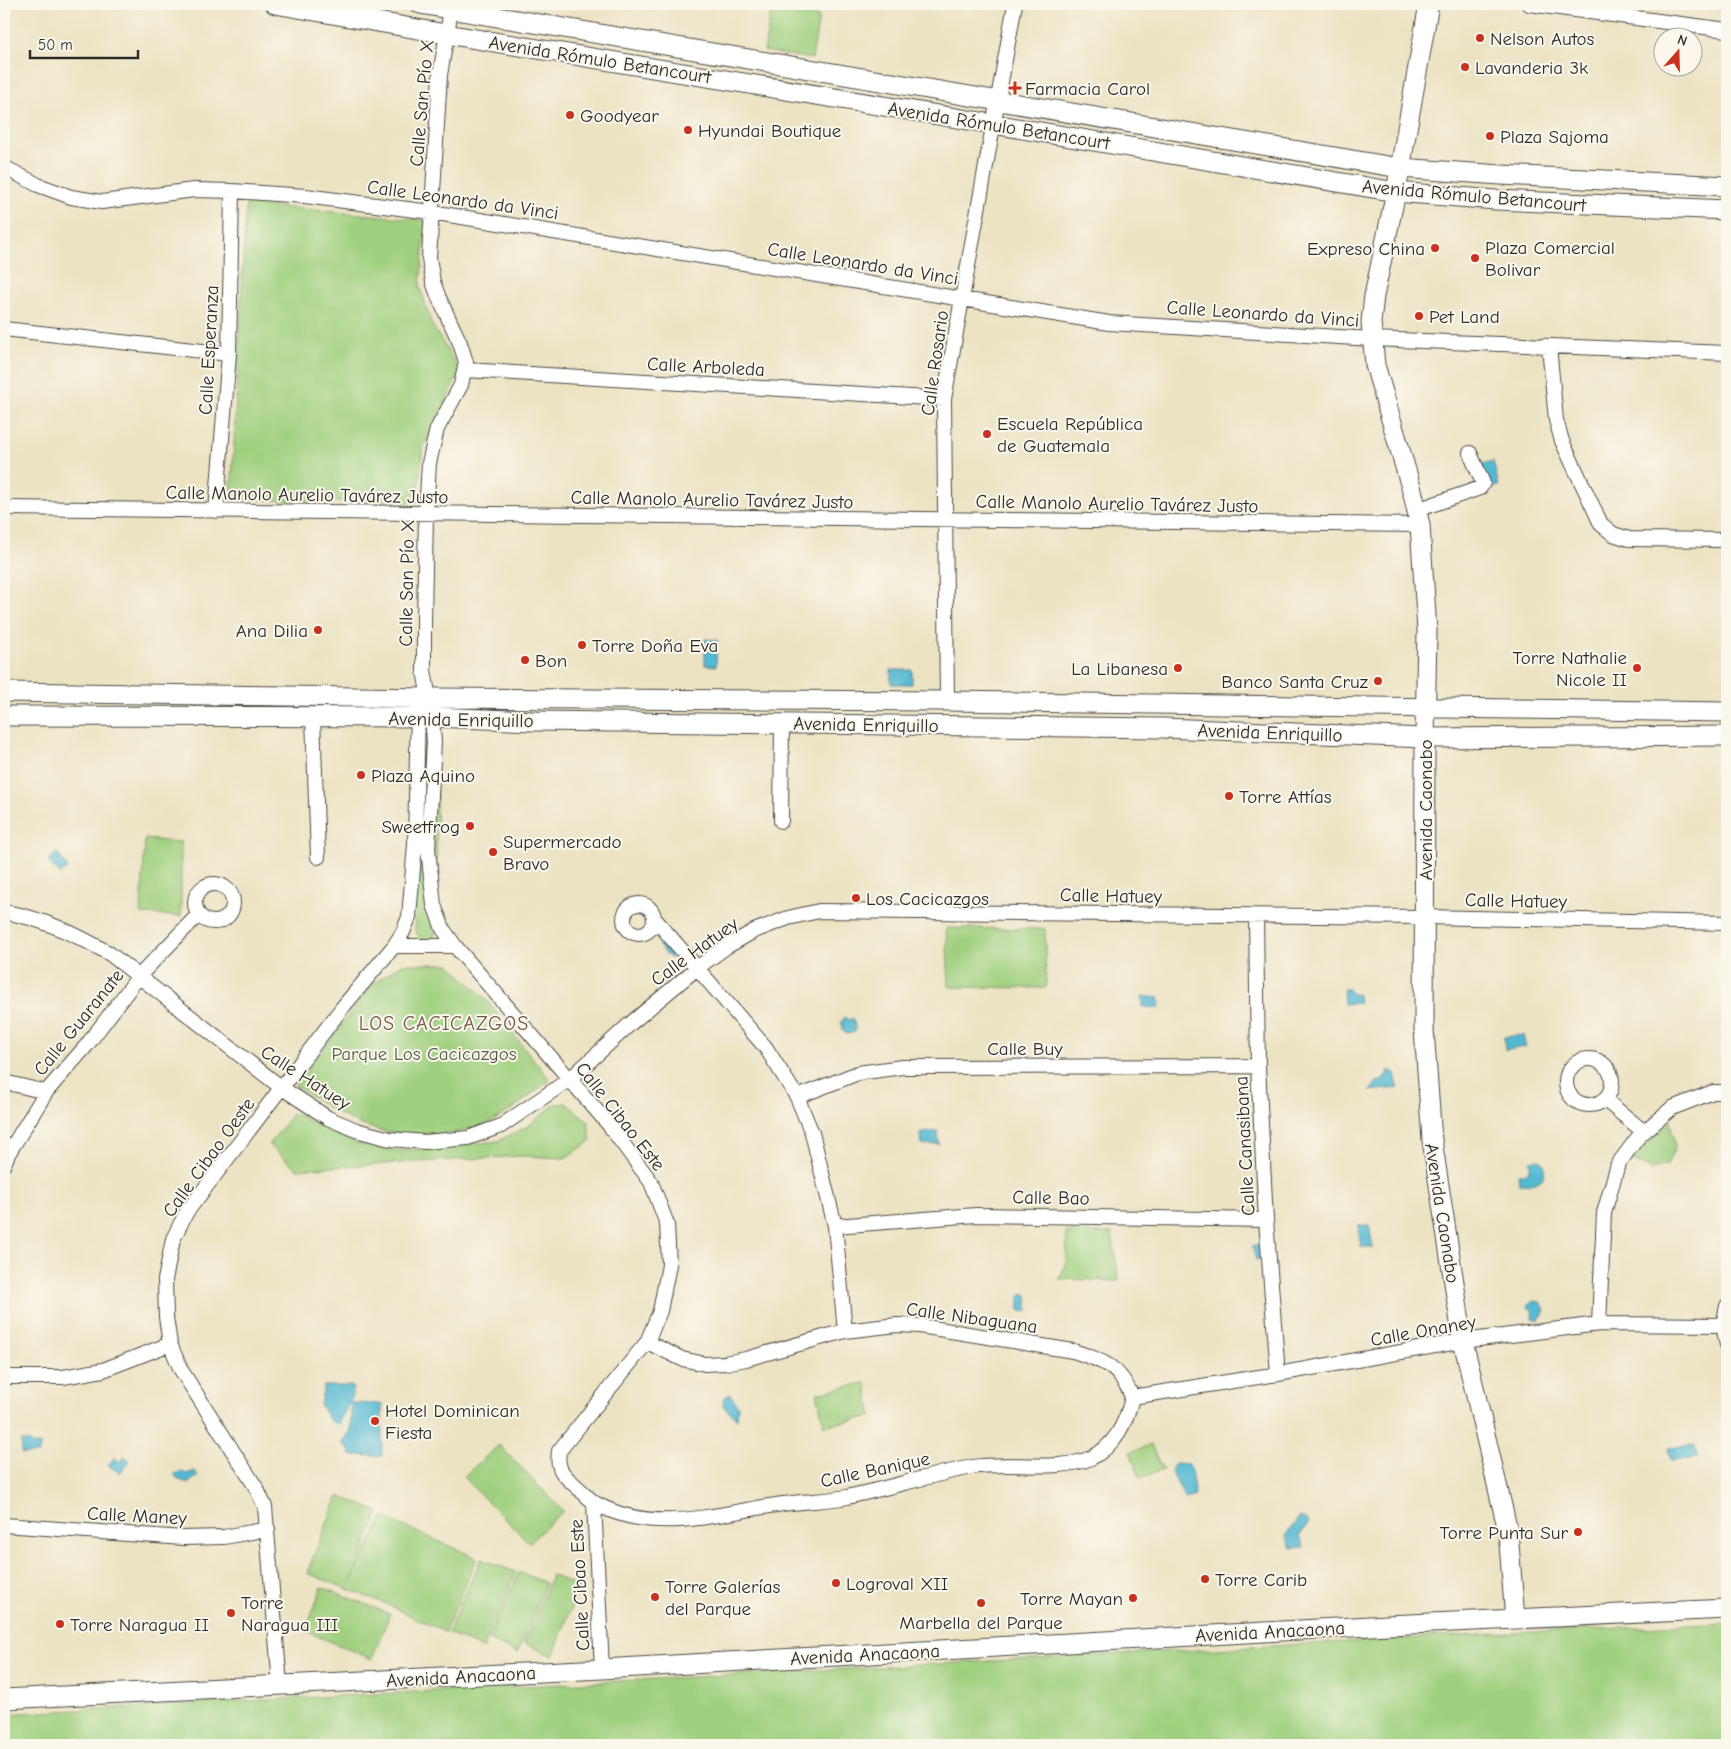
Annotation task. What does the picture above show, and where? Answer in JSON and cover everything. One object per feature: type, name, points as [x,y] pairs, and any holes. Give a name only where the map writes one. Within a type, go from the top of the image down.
[{"type":"main road","name":"Avenida Rómulo Betancourt","points":[[275,4],[1396,192],[1504,201],[1727,210]]},
{"type":"main road","name":"Avenida Rómulo Betancourt","points":[[420,4],[452,6],[998,101],[1400,168],[1727,186]]},
{"type":"main road","name":"Avenida Caonabo","points":[[1429,4],[1396,192],[1374,296],[1371,322],[1375,365],[1419,517],[1428,632],[1425,738],[1424,1029],[1432,1140],[1463,1340],[1508,1531],[1515,1620]]},
{"type":"main road","name":"Avenida Enriquillo","points":[[4,692],[423,698],[947,701],[1727,712]]},
{"type":"main road","points":[[1161,705],[1163,728]]},
{"type":"main road","name":"Avenida Enriquillo","points":[[4,716],[425,717],[533,721],[1163,728],[1425,738],[1727,736]]},
{"type":"main road","name":"Avenida Anacaona","points":[[4,1699],[602,1669],[1378,1625],[1727,1610]]},
{"type":"street","name":"Calle Rosario","points":[[947,701],[944,398],[1015,4]]},
{"type":"street","points":[[1529,4],[1727,30]]},
{"type":"street","name":"Calle San Pío X","points":[[423,698],[426,514],[429,463],[437,429],[461,385],[466,370],[465,355],[433,282],[428,258],[440,75],[452,6]]},
{"type":"street","points":[[1256,168],[1260,144]]},
{"type":"street","name":"Calle Leonardo da Vinci","points":[[4,167],[38,184],[71,197],[102,202],[194,190],[305,196],[431,212],[1109,323],[1372,339],[1727,353]]},
{"type":"street","points":[[1649,207],[1650,182]]},
{"type":"street","name":"Calle Esperanza","points":[[216,511],[229,354],[232,191]]},
{"type":"street","points":[[4,330],[229,354]]},
{"type":"street","points":[[1549,346],[1556,420],[1562,442],[1601,524],[1613,534],[1629,539],[1727,540]]},
{"type":"street","name":"Calle Arboleda","points":[[466,370],[944,398]]},
{"type":"street","name":"Calle Manolo Aurelio Tavárez Justo","points":[[4,508],[945,520],[1419,517],[1480,488],[1483,483],[1470,454]]},
{"type":"street","name":"Calle Cibao Oeste","points":[[280,1685],[265,1507],[257,1489],[181,1370],[170,1344],[166,1317],[165,1280],[173,1238],[186,1213],[342,1008],[394,946],[403,932],[409,917],[425,717],[423,698]]},
{"type":"street","points":[[313,717],[318,857]]},
{"type":"street","name":"Calle Cibao Este","points":[[425,717],[434,742],[428,848],[434,906],[442,929],[609,1125],[651,1182],[666,1224],[669,1265],[660,1311],[646,1342],[559,1451],[558,1462],[562,1473],[594,1502],[602,1669]]},
{"type":"street","points":[[781,821],[782,723]]},
{"type":"street","name":"Calle Hatuey","points":[[4,912],[46,922],[78,935],[110,954],[282,1088],[328,1118],[356,1130],[390,1139],[425,1142],[468,1138],[501,1126],[570,1079],[630,1024],[697,968],[726,947],[754,931],[788,918],[819,911],[1727,923]]},
{"type":"street","name":"Calle Guaranate","points":[[4,1164],[8,1154],[46,1092],[87,1044],[139,976],[198,915]]},
{"type":"street","name":"Calle Canasibana","points":[[1256,916],[1258,1066],[1266,1220],[1278,1374]]},
{"type":"street","points":[[654,918],[766,1048],[797,1097],[812,1133],[835,1226],[845,1331]]},
{"type":"street","points":[[394,946],[455,946]]},
{"type":"street","name":"Calle Buy","points":[[797,1097],[858,1073],[902,1067],[1258,1066]]},
{"type":"street","points":[[4,1082],[46,1092]]},
{"type":"street","points":[[1598,1324],[1604,1213],[1618,1164],[1639,1136],[1672,1108],[1713,1092],[1727,1092]]},
{"type":"street","points":[[1604,1099],[1644,1132]]},
{"type":"street","name":"Calle Bao","points":[[835,1226],[976,1215],[1266,1220]]},
{"type":"street","points":[[1727,1306],[1723,1325],[1727,1344]]},
{"type":"street","name":"Calle Onaney","points":[[1132,1397],[1278,1374],[1463,1340],[1598,1324],[1723,1325]]},
{"type":"street","name":"Calle Nibaguana","points":[[646,1342],[682,1359],[705,1364],[725,1364],[845,1331],[897,1325],[920,1326],[1073,1351],[1094,1358],[1114,1370],[1126,1382],[1132,1397]]},
{"type":"street","points":[[4,1377],[63,1377],[103,1370],[170,1344]]},
{"type":"street","name":"Calle Banique","points":[[594,1502],[619,1513],[647,1520],[676,1521],[719,1516],[782,1504],[844,1498],[973,1467],[1074,1464],[1093,1457],[1110,1443],[1124,1425],[1132,1397]]},
{"type":"street","name":"Calle Maney","points":[[4,1525],[183,1538],[224,1537],[268,1529]]},
{"type":"green space","points":[[772,4],[816,4],[814,16],[819,17],[812,59],[764,51]]},
{"type":"green space","points":[[246,204],[426,220],[420,287],[432,325],[460,371],[423,448],[417,502],[231,500]]},
{"type":"green space","points":[[428,739],[436,751],[437,927],[433,940],[421,940],[415,930],[422,749]]},
{"type":"green space","points":[[145,839],[181,842],[181,916],[141,914]]},
{"type":"green space","points":[[946,928],[1045,929],[1046,988],[949,987]]},
{"type":"green space","name":"Parque Los Cacicazgos","points":[[402,964],[449,964],[484,997],[550,1080],[505,1114],[483,1125],[447,1134],[428,1135],[409,1135],[373,1129],[357,1123],[318,1101],[295,1085],[374,983]]},
{"type":"green space","points":[[566,1103],[588,1121],[591,1141],[565,1158],[521,1156],[297,1169],[269,1145],[293,1113],[356,1143],[398,1151],[498,1141],[530,1125],[555,1104]]},
{"type":"green space","points":[[1670,1121],[1675,1147],[1667,1165],[1652,1169],[1630,1160]]},
{"type":"green space","points":[[1066,1232],[1112,1233],[1119,1281],[1059,1279],[1067,1262]]},
{"type":"green space","points":[[866,1383],[872,1416],[824,1426],[817,1393]]},
{"type":"green space","points":[[499,1445],[563,1511],[529,1543],[463,1477]]},
{"type":"green space","points":[[1151,1445],[1163,1470],[1140,1478],[1130,1452]]},
{"type":"green space","points":[[338,1496],[379,1512],[352,1579],[383,1517],[477,1558],[445,1632],[386,1604],[307,1573]]},
{"type":"green space","points":[[481,1559],[516,1572],[483,1649],[448,1633]]},
{"type":"green space","points":[[519,1572],[546,1583],[517,1653],[489,1640]]},
{"type":"green space","points":[[552,1575],[579,1587],[553,1656],[524,1643]]},
{"type":"green space","points":[[322,1587],[390,1614],[372,1659],[305,1631]]},
{"type":"green space","points":[[1727,1623],[1727,1745],[4,1745],[4,1714]]},
{"type":"water","points":[[1493,461],[1499,486],[1489,488],[1482,464]]},
{"type":"water","points":[[705,639],[717,640],[716,666],[705,665]]},
{"type":"water","points":[[891,670],[912,670],[912,684],[891,684]]},
{"type":"water","points":[[57,853],[68,868],[60,874],[48,861]]},
{"type":"water","points":[[665,939],[677,953],[670,958],[658,945]]},
{"type":"water","points":[[1343,989],[1348,989],[1350,993],[1358,995],[1359,1003],[1344,1004]]},
{"type":"water","points":[[1142,996],[1159,998],[1160,1008],[1143,1007]]},
{"type":"water","points":[[846,1017],[848,1020],[853,1018],[855,1032],[847,1034],[842,1030],[842,1020]]},
{"type":"water","points":[[1523,1035],[1526,1047],[1505,1050],[1504,1037]]},
{"type":"water","points":[[1389,1070],[1395,1073],[1398,1088],[1370,1091],[1377,1082],[1385,1078]]},
{"type":"water","points":[[938,1131],[939,1144],[922,1145],[921,1133]]},
{"type":"water","points":[[1539,1159],[1543,1161],[1543,1178],[1536,1183],[1519,1184],[1518,1174],[1528,1172],[1530,1161]]},
{"type":"water","points":[[1369,1225],[1373,1247],[1361,1247],[1358,1226]]},
{"type":"water","points":[[1261,1244],[1264,1259],[1256,1260],[1252,1246]]},
{"type":"water","points":[[1024,1293],[1028,1296],[1028,1311],[1024,1312],[1020,1310],[1019,1303]]},
{"type":"water","points":[[1535,1301],[1540,1302],[1545,1309],[1539,1320],[1533,1318],[1533,1311],[1528,1307],[1528,1304]]},
{"type":"water","points":[[324,1386],[352,1386],[353,1396],[338,1424],[330,1421],[320,1405]]},
{"type":"water","points":[[730,1394],[738,1406],[737,1419],[723,1406],[724,1398]]},
{"type":"water","points":[[351,1403],[382,1404],[382,1456],[350,1455],[349,1449],[342,1443],[351,1430]]},
{"type":"water","points":[[21,1441],[30,1442],[32,1445],[41,1445],[38,1454],[22,1454]]},
{"type":"water","points":[[1695,1445],[1697,1458],[1670,1461],[1668,1448]]},
{"type":"water","points":[[115,1457],[120,1462],[123,1457],[130,1461],[120,1473],[108,1465]]},
{"type":"water","points":[[1175,1463],[1189,1464],[1195,1496],[1185,1499],[1171,1471]]},
{"type":"water","points":[[181,1471],[186,1474],[195,1471],[198,1476],[188,1483],[179,1480],[174,1475]]},
{"type":"water","points":[[1299,1517],[1306,1519],[1308,1524],[1300,1536],[1304,1547],[1291,1548],[1286,1535]]},
{"type":"place","name":"Nelson Autos","points":[[1480,38]]},
{"type":"place","name":"Lavanderia 3k","points":[[1465,67]]},
{"type":"place","name":"Farmacia Carol","points":[[1015,88]]},
{"type":"place","name":"Goodyear","points":[[570,115]]},
{"type":"place","name":"Hyundai Boutique","points":[[688,130]]},
{"type":"place","name":"Plaza Sajoma","points":[[1490,136]]},
{"type":"place","name":"Expreso China","points":[[1435,248]]},
{"type":"place","name":"Plaza Comercial Bolivar","points":[[1475,258]]},
{"type":"place","name":"Pet Land","points":[[1419,316]]},
{"type":"place","name":"Escuela República de Guatemala","points":[[987,434]]},
{"type":"place","name":"Ana Dilia","points":[[318,630]]},
{"type":"place","name":"Torre Doña Eva","points":[[582,645]]},
{"type":"place","name":"Bon","points":[[525,660]]},
{"type":"place","name":"La Libanesa","points":[[1178,668]]},
{"type":"place","name":"Torre Nathalie Nicole II","points":[[1637,668]]},
{"type":"place","name":"Banco Santa Cruz","points":[[1378,681]]},
{"type":"place","name":"Plaza Aquino","points":[[361,775]]},
{"type":"place","name":"Torre Attías","points":[[1229,796]]},
{"type":"place","name":"Sweetfrog","points":[[470,826]]},
{"type":"place","name":"Supermercado Bravo","points":[[493,852]]},
{"type":"place","name":"Los Cacicazgos","points":[[856,898]]},
{"type":"place","name":"Hotel Dominican Fiesta","points":[[375,1421]]},
{"type":"place","name":"Torre Punta Sur","points":[[1578,1532]]},
{"type":"place","name":"Torre Carib","points":[[1205,1579]]},
{"type":"place","name":"Logroval XII","points":[[836,1583]]},
{"type":"place","name":"Torre Galerías del Parque","points":[[655,1597]]},
{"type":"place","name":"Torre Mayan","points":[[1133,1598]]},
{"type":"place","name":"Marbella del Parque","points":[[981,1603]]},
{"type":"place","name":"Torre Naragua III","points":[[231,1613]]},
{"type":"place","name":"Torre Naragua II","points":[[60,1624]]},
{"type":"district","name":"LOS CACICAZGOS","points":[[444,1023]]}]
